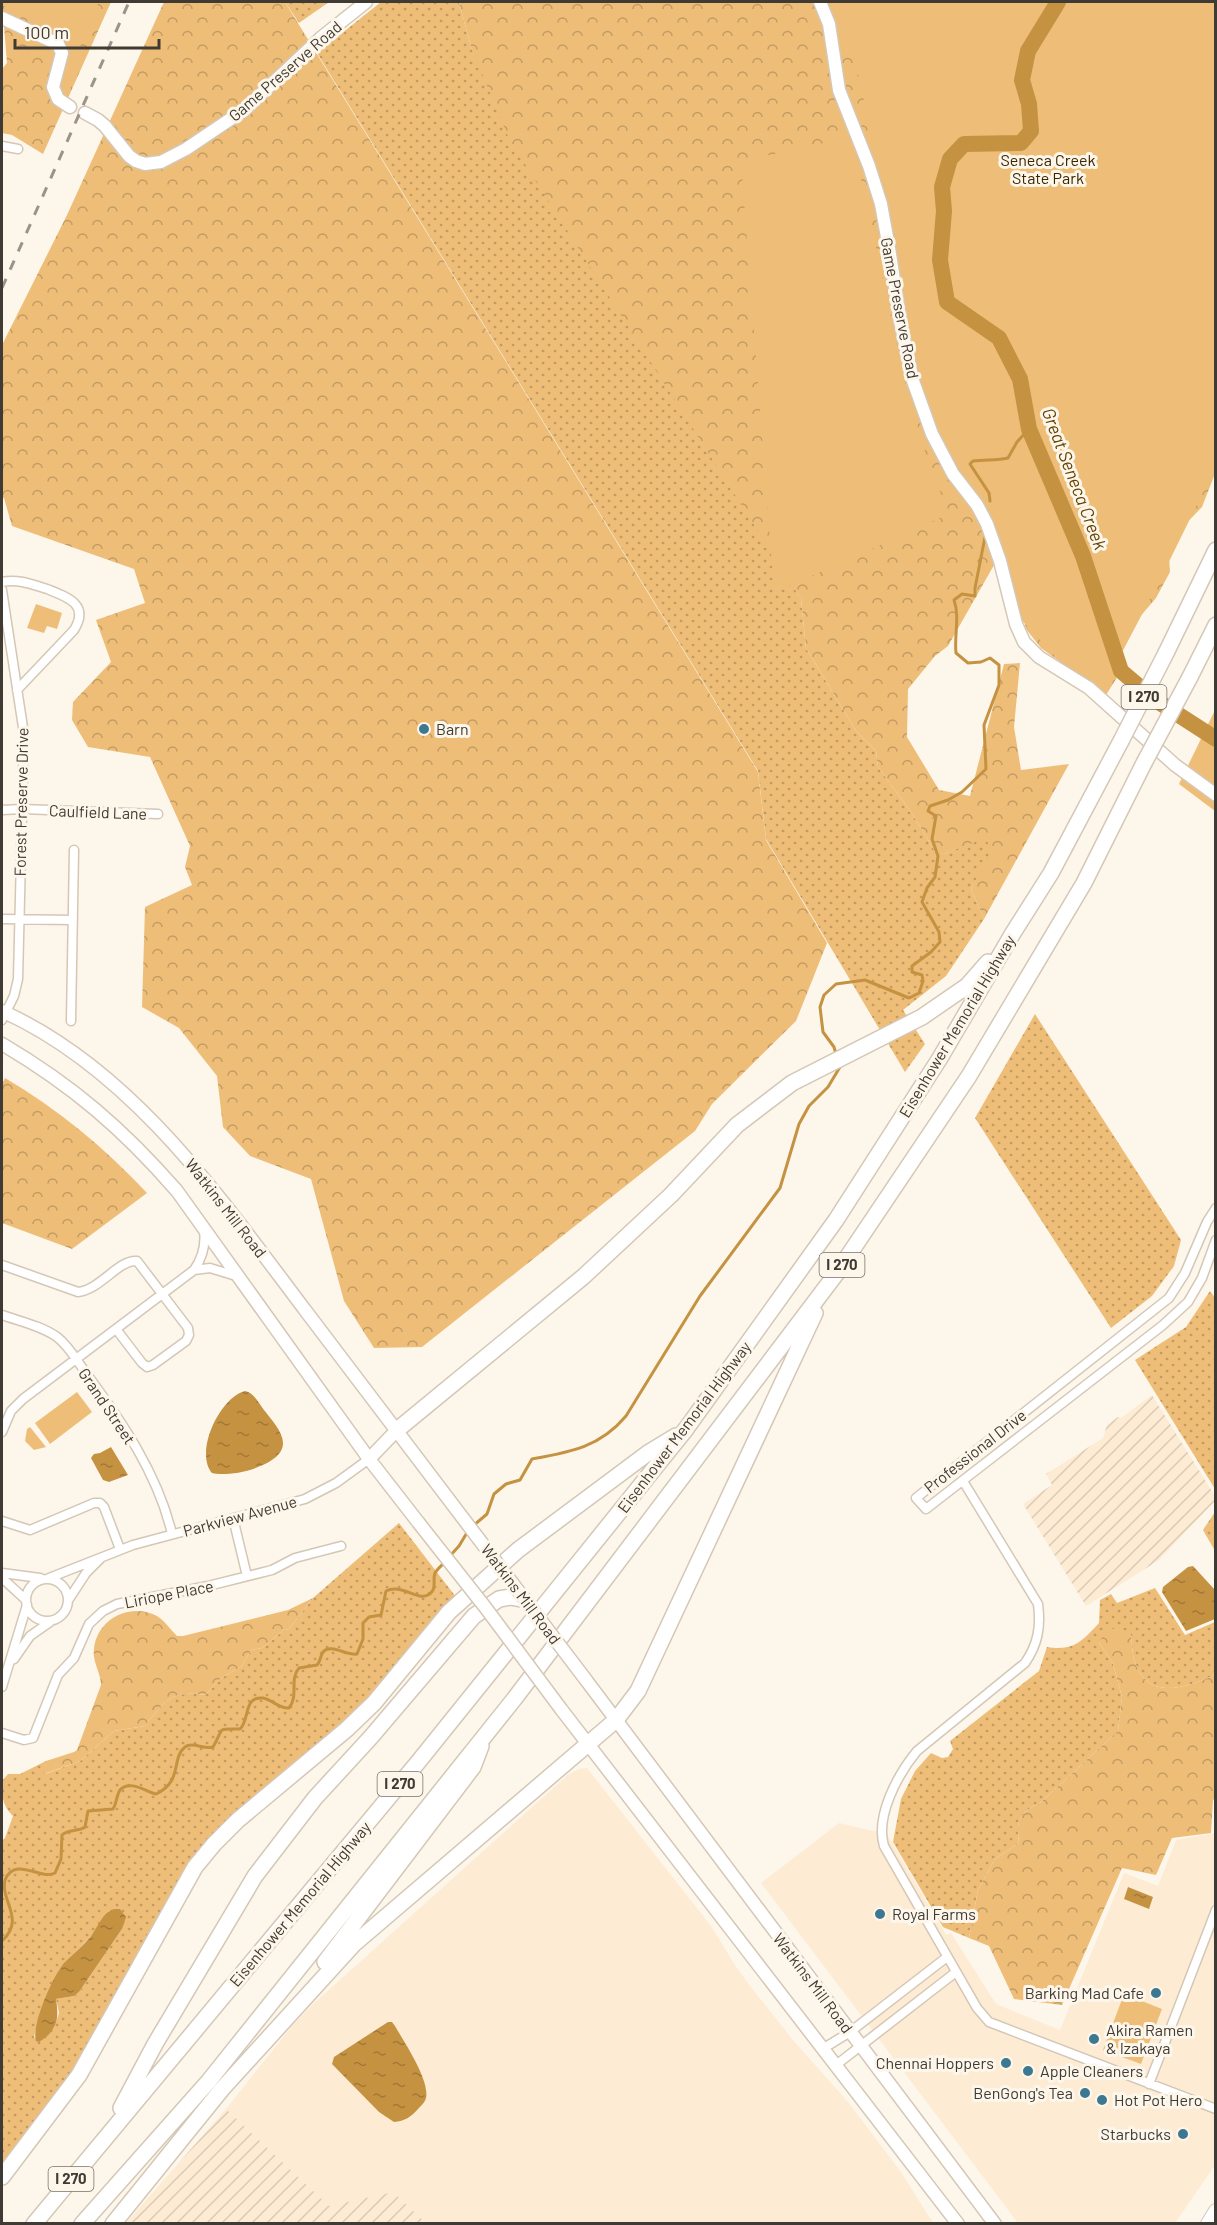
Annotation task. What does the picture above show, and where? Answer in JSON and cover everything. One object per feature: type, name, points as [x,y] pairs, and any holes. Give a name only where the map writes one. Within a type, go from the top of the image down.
[{"type":"highway","name":"Eisenhower Memorial Highway","points":[[34,2223],[426,1753],[686,1429],[836,1220],[940,1058],[1051,873],[1167,653],[1215,550]]},
{"type":"highway","name":"I 270","points":[[82,2223],[208,2082],[515,1698],[836,1274],[969,1077],[1084,883],[1215,625]]},
{"type":"highway","points":[[397,1430],[583,1277],[671,1195],[737,1125],[792,1083],[922,1017],[967,986],[1013,933]]},
{"type":"highway","points":[[267,2038],[354,1944],[589,1745],[616,1720],[638,1691],[804,1335],[836,1274]]},
{"type":"highway","points":[[2,2178],[79,2075],[195,1867],[214,1844],[238,1820],[347,1729],[374,1703],[449,1612],[518,1550],[648,1453],[686,1429]]},
{"type":"highway","points":[[108,2134],[155,2044],[255,1876],[315,1798],[480,1611],[499,1599],[511,1597],[523,1599]]},
{"type":"highway","name":"I 270","points":[[113,2223],[222,2089],[267,2038],[473,1767],[486,1732]]},
{"type":"main road","name":"Game Preserve Road","points":[[85,113],[105,126],[129,156],[136,161],[145,164],[161,162],[186,149],[244,110],[322,37],[366,2]]},
{"type":"main road","name":"Game Preserve Road","points":[[820,2],[829,24],[839,90],[869,166],[880,204],[913,381],[932,434],[953,474],[977,505],[987,524],[1000,561],[1016,624],[1024,642],[1039,657],[1089,688],[1175,765],[1215,795]]},
{"type":"main road","points":[[2,18],[58,44],[62,53],[52,87],[58,99],[70,107]]},
{"type":"main road","name":"Watkins Mill Road","points":[[3,1015],[45,1035],[71,1052],[111,1084],[180,1149],[397,1430],[994,2223]]},
{"type":"main road","name":"Watkins Mill Road","points":[[2,1044],[55,1077],[97,1110],[149,1160],[203,1226],[480,1611],[561,1709],[958,2223]]},
{"type":"main road","points":[[369,1459],[397,1430]]},
{"type":"main road","points":[[1208,2223],[1215,2211]]},
{"type":"street","points":[[2,146],[18,149]]},
{"type":"street","points":[[2,582],[22,581],[65,596],[76,605],[79,614],[74,630],[17,690]]},
{"type":"street","name":"Forest Preserve Drive","points":[[2,590],[24,734],[18,979],[16,990],[3,1015]]},
{"type":"street","name":"Caulfield Lane","points":[[2,810],[158,814]]},
{"type":"street","points":[[71,1021],[74,850]]},
{"type":"street","points":[[2,919],[73,920]]},
{"type":"street","name":"Professional Drive","points":[[1215,1208],[1185,1274],[1169,1298],[916,1498],[926,1509],[1163,1325],[1188,1302],[1202,1278],[1215,1239]]},
{"type":"street","points":[[2,1432],[16,1405],[194,1270],[205,1247],[203,1226]]},
{"type":"street","points":[[2,1265],[78,1292],[90,1290],[134,1260],[140,1263],[189,1331],[186,1341],[153,1365],[144,1365],[116,1329]]},
{"type":"street","points":[[194,1270],[210,1268],[240,1278]]},
{"type":"street","name":"Grand Street","points":[[2,1315],[56,1336],[75,1359],[115,1414],[154,1479],[163,1499],[172,1534]]},
{"type":"street","name":"Parkview Avenue","points":[[47,1579],[120,1549],[312,1496],[350,1474],[369,1459]]},
{"type":"street","points":[[963,1481],[1038,1604],[1040,1619],[1034,1650],[1025,1663],[916,1751],[902,1769],[890,1796],[883,1827],[884,1846],[977,2008],[989,2022],[1215,2109]]},
{"type":"street","points":[[2,1521],[30,1530],[94,1503],[100,1503],[120,1549]]},
{"type":"street","points":[[233,1518],[247,1576]]},
{"type":"street","name":"Liriope Place","points":[[2,1732],[24,1740],[33,1738],[58,1675],[74,1658],[89,1624],[103,1611],[125,1602],[278,1569],[295,1558],[341,1546]]},
{"type":"street","points":[[328,1550],[331,1560]]},
{"type":"street","name":"Parkview Avenue","points":[[69,1599],[86,1573],[103,1555]]},
{"type":"street","points":[[2,1575],[47,1579],[61,1583],[69,1599],[66,1610],[30,1636],[9,1667]]},
{"type":"street","points":[[2,1575],[27,1602],[36,1618],[53,1620]]},
{"type":"street","points":[[2,1687],[27,1602],[27,1594],[33,1584],[47,1579]]},
{"type":"street","points":[[1149,2084],[1215,1910]]},
{"type":"street","points":[[824,2048],[850,2032],[947,1957]]},
{"type":"street","points":[[836,2065],[956,1972]]},
{"type":"shaded area","points":[[1152,1395],[1215,1496],[1215,1501],[1159,1560],[1086,1606],[1023,1504],[1052,1485],[1046,1474],[1103,1438],[1107,1425],[1118,1417],[1121,1418]]},
{"type":"shaded area","points":[[587,1768],[711,1926],[750,1986],[793,2040],[848,2102],[901,2172],[933,2223],[426,2223],[393,2192],[329,2206],[226,2109],[292,2026],[312,2005],[569,1774]]},
{"type":"shaded area","points":[[839,1823],[887,1834],[946,1935],[951,1933],[996,2004],[1060,2030],[1124,1873],[1158,1886],[1176,1840],[1215,1833],[1215,2165],[1175,2223],[1018,2223],[761,1883]]},
{"type":"shaded area","points":[[226,2109],[329,2206],[393,2192],[426,2223],[126,2223]]},
{"type":"green space","points":[[2,2],[111,2],[43,154],[12,135],[2,133],[2,69],[7,63]]},
{"type":"green space","points":[[2,2],[99,2],[78,52],[85,57],[66,97],[59,89],[62,50],[27,31],[51,26],[2,5]]},
{"type":"green space","points":[[164,2],[285,2],[758,772],[766,840],[827,943],[796,1021],[712,1104],[695,1131],[422,1347],[374,1348],[344,1301],[311,1179],[250,1156],[223,1127],[217,1076],[179,1028],[142,1007],[145,907],[192,885],[185,867],[190,846],[150,757],[88,747],[72,720],[73,702],[111,662],[96,620],[145,603],[134,569],[12,526],[4,498],[2,498],[2,345],[67,215]]},
{"type":"green space","points":[[285,2],[329,2],[299,23]]},
{"type":"green space","points":[[381,2],[459,2],[471,47],[801,599],[806,648],[856,731],[876,751],[878,767],[911,812],[938,856],[986,837],[992,852],[971,889],[984,919],[946,976],[903,1010],[925,1044],[905,1072],[766,839],[758,771],[317,53]]},
{"type":"green space","points":[[459,2],[1215,2],[1216,471],[1202,507],[1168,542],[1170,572],[1156,598],[1114,647],[1121,671],[1106,695],[1041,648],[1026,629],[1006,544],[948,646],[935,656],[908,689],[907,737],[939,790],[970,796],[1004,664],[1020,663],[1014,727],[1021,770],[1069,764],[984,919],[971,889],[991,852],[986,838],[938,856],[911,812],[878,767],[876,751],[856,731],[806,648],[801,599],[509,139],[471,47]]},
{"type":"green space","name":"Seneca Creek State Park","points":[[817,2],[1215,2],[1215,468],[1099,696],[1067,669],[1017,615],[997,544],[951,467],[929,423],[905,337],[895,236],[859,135],[871,132],[851,43],[840,49]]},
{"type":"green space","points":[[852,137],[907,391],[926,455],[949,514],[774,593],[741,161]]},
{"type":"green space","points":[[36,604],[62,613],[57,629],[47,626],[44,633],[27,628]]},
{"type":"green space","points":[[1215,710],[1215,811],[1179,784]]},
{"type":"green space","points":[[1035,1014],[1181,1240],[1174,1266],[1152,1296],[1111,1328],[975,1118]]},
{"type":"green space","points":[[5,1078],[80,1130],[115,1160],[147,1193],[72,1249],[2,1223],[2,1084]]},
{"type":"green space","points":[[1210,1291],[1216,1299],[1215,1489],[1135,1360],[1186,1327]]},
{"type":"green space","points":[[77,1392],[92,1412],[50,1444],[35,1423]]},
{"type":"green space","points":[[30,1427],[46,1447],[34,1450],[25,1441],[27,1429]]},
{"type":"green space","points":[[1215,1512],[1215,1551],[1203,1530]]},
{"type":"green space","points":[[399,1523],[456,1597],[355,1717],[229,1821],[138,1961],[63,2087],[2,2168],[2,1841],[13,1816],[3,1800],[2,1781],[8,1774],[20,1774],[46,1761],[45,1774],[80,1761],[114,1731],[145,1726],[169,1699],[184,1694],[205,1695],[221,1678],[241,1667],[251,1650],[262,1648],[284,1630],[289,1629],[313,1598]],"holes":[[[110,1910],[122,1929],[79,1992],[74,1996],[56,1999],[59,2013],[54,2028],[34,2038],[38,2020],[59,1970],[90,1937]]]},
{"type":"green space","points":[[1155,1588],[1185,1635],[1215,1622],[1215,1675],[1181,1687],[1159,1687],[1149,1683],[1141,1675],[1134,1659],[1131,1634],[1099,1642],[1113,1664],[1122,1697],[1118,1731],[1040,1803],[1027,1810],[1020,1818],[1019,1843],[995,1859],[978,1890],[969,1938],[943,1927],[893,1842],[901,1799],[915,1771],[931,1753],[942,1758],[948,1757],[953,1749],[950,1741],[1039,1671],[1047,1647],[1071,1646],[1087,1635],[1099,1623],[1100,1600],[1111,1594],[1117,1603]]},
{"type":"green space","points":[[313,1598],[289,1629],[284,1630],[262,1648],[251,1650],[241,1667],[221,1678],[205,1695],[184,1694],[169,1699],[145,1726],[114,1731],[80,1761],[44,1774],[46,1761],[77,1750],[101,1685],[94,1654],[96,1638],[101,1629],[116,1616],[126,1612],[147,1612],[160,1618],[177,1636],[183,1636],[288,1610]]},
{"type":"green space","points":[[1109,1627],[1131,1634],[1135,1662],[1141,1675],[1149,1683],[1159,1687],[1181,1687],[1215,1675],[1216,1798],[1213,1800],[1211,1833],[1172,1838],[1156,1875],[1122,1868],[1062,2005],[1014,1999],[989,1946],[969,1938],[978,1890],[995,1859],[1019,1843],[1018,1828],[1023,1814],[1040,1803],[1118,1731],[1122,1697],[1113,1664],[1099,1642]]},
{"type":"green space","points":[[1124,1994],[1162,2009],[1141,2064],[1103,2050]]},
{"type":"water","points":[[245,1391],[256,1399],[279,1430],[283,1443],[281,1451],[265,1464],[242,1472],[212,1473],[207,1464],[206,1452],[212,1426],[227,1403]]},
{"type":"water","points":[[111,1447],[128,1475],[109,1482],[103,1480],[91,1458],[94,1454]]},
{"type":"water","points":[[1193,1566],[1215,1590],[1215,1619],[1186,1631],[1162,1592],[1163,1587],[1188,1567]]},
{"type":"water","points":[[1128,1887],[1153,1897],[1149,1909],[1124,1899]]},
{"type":"water","points":[[115,1909],[120,1909],[126,1917],[122,1929],[79,1992],[74,1996],[56,1999],[56,2024],[45,2038],[39,2042],[36,2041],[35,2034],[40,2013],[59,1969],[91,1936],[104,1916]]},
{"type":"water","points":[[388,2022],[392,2022],[410,2051],[426,2090],[425,2101],[415,2112],[405,2120],[394,2122],[379,2112],[332,2064],[334,2057]]},
{"type":"waterway","name":"Great Seneca Creek","points":[[1058,2],[1028,51],[1022,80],[1029,104],[1031,131],[1021,143],[964,144],[950,159],[942,187],[944,211],[940,260],[947,302],[999,338],[1020,379],[1029,429],[1083,556],[1121,671],[1154,699],[1216,739]]},
{"type":"waterway","points":[[990,501],[989,493],[970,464],[973,461],[1008,458],[1017,442],[1029,429]]},
{"type":"waterway","points":[[836,1054],[834,1047],[823,1032],[820,1007],[824,995],[836,984],[865,980],[909,998],[919,993],[923,981],[922,975],[912,972],[912,966],[940,942],[939,932],[922,902],[927,888],[935,877],[938,856],[932,839],[936,816],[928,811],[930,806],[962,792],[986,769],[984,725],[999,685],[999,665],[990,658],[981,662],[968,663],[956,653],[957,613],[954,600],[962,594],[975,596],[985,537]]},
{"type":"waterway","points":[[473,1526],[487,1514],[494,1494],[506,1484],[520,1480],[532,1459],[559,1454],[595,1441],[606,1435],[626,1416],[700,1296],[780,1188],[799,1124],[809,1106],[828,1087],[840,1067],[839,1063]]},
{"type":"waterway","points":[[449,1557],[468,1531]]},
{"type":"waterway","points":[[2,1941],[12,1925],[11,1910],[4,1888],[9,1873],[15,1869],[49,1875],[55,1873],[61,1859],[62,1835],[85,1827],[88,1811],[113,1809],[119,1792],[124,1787],[138,1787],[156,1794],[164,1789],[170,1783],[178,1757],[185,1747],[188,1745],[213,1747],[222,1730],[240,1729],[252,1701],[257,1698],[289,1708],[293,1698],[296,1672],[299,1668],[317,1665],[322,1654],[330,1649],[357,1654],[363,1639],[363,1623],[369,1617],[381,1615],[386,1591],[397,1589],[419,1596],[428,1595],[434,1588],[435,1573],[445,1562]]},
{"type":"railway","points":[[2,288],[129,2]]},
{"type":"place","name":"Barn","points":[[424,729]]},
{"type":"place","name":"Royal Farms","points":[[880,1914]]},
{"type":"place","name":"Barking Mad Cafe","points":[[1156,1993]]},
{"type":"place","name":"Akira Ramen & Izakaya","points":[[1094,2039]]},
{"type":"place","name":"Chennai Hoppers","points":[[1006,2063]]},
{"type":"place","name":"Apple Cleaners","points":[[1028,2071]]},
{"type":"place","name":"BenGong's Tea","points":[[1085,2093]]},
{"type":"place","name":"Hot Pot Hero","points":[[1102,2100]]},
{"type":"place","name":"Starbucks","points":[[1183,2134]]}]
